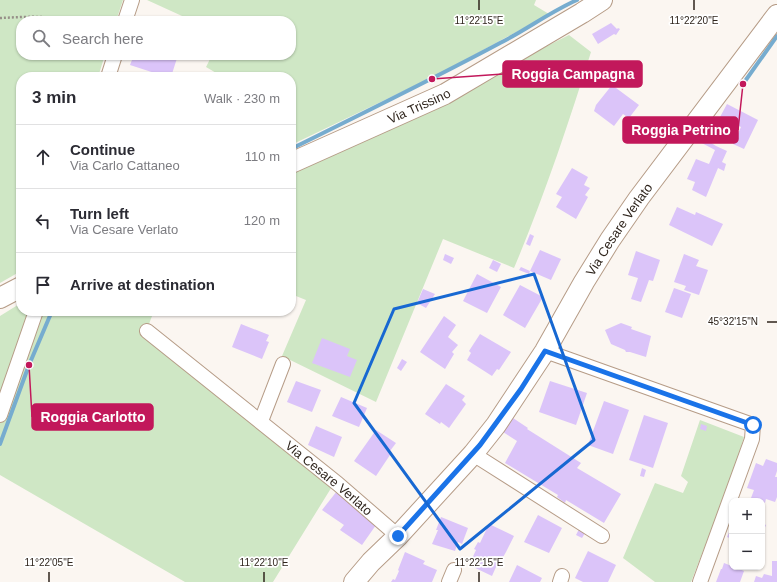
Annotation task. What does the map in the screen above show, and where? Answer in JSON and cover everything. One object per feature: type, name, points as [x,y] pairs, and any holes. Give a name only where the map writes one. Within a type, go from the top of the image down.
[{"type":"street","points":[[127,16],[132,0]]},
{"type":"street","name":"Via Trissino","points":[[296,161],[445,94],[602,0]]},
{"type":"street","name":"Via Cesare Verlato","points":[[354,582],[473,454],[496,425],[545,351],[584,282],[610,240],[639,198],[777,14]]},
{"type":"street","points":[[110,72],[113,60]]},
{"type":"street","points":[[0,298],[16,290]]},
{"type":"street","points":[[0,415],[34,316]]},
{"type":"street","name":"Via Cesare Verlato","points":[[147,331],[261,421],[338,484],[398,536]]},
{"type":"street","points":[[545,351],[753,425],[752,439],[700,582]]},
{"type":"street","points":[[261,421],[282,364]]},
{"type":"street","points":[[473,454],[602,536]]},
{"type":"path","points":[[0,18],[16,17]]},
{"type":"highlighted area","points":[[534,274],[594,440],[460,549],[354,403],[394,309]]},
{"type":"green space","points":[[0,0],[123,0],[118,16],[16,16],[16,60],[103,60],[100,72],[16,72],[16,274],[0,283]]},
{"type":"green space","points":[[147,0],[536,0],[534,5],[549,14],[441,73],[296,143],[296,72],[214,72],[206,67],[210,60],[296,60],[296,16],[182,16]]},
{"type":"green space","points":[[569,35],[591,52],[555,161],[514,268],[443,239],[376,402],[282,356],[306,300],[296,296],[296,169]]},
{"type":"green space","points":[[16,306],[16,316],[152,316],[147,329],[333,485],[273,582],[185,582],[0,475],[0,316]]},
{"type":"green space","points":[[700,420],[744,437],[732,476],[691,582],[655,582],[623,558],[655,483],[683,493],[688,482],[681,476]]},
{"type":"building","points":[[611,23],[617,29],[620,29],[616,35],[614,34],[598,44],[592,34]]},
{"type":"building","points":[[132,60],[176,60],[173,72],[152,72],[130,65]]},
{"type":"building","points":[[612,85],[639,105],[629,118],[623,114],[614,126],[594,111],[596,105]]},
{"type":"building","points":[[727,104],[758,120],[744,149],[733,144],[741,127],[720,117]]},
{"type":"building","points":[[702,137],[727,151],[722,162],[726,164],[724,171],[718,168],[706,197],[692,190],[695,182],[687,179],[696,159],[709,164],[715,150],[698,141]]},
{"type":"building","points":[[572,168],[588,177],[584,185],[590,188],[585,195],[588,197],[576,219],[556,207],[562,197],[556,194]]},
{"type":"building","points":[[677,207],[695,215],[696,212],[723,224],[712,246],[669,225]]},
{"type":"building","points":[[530,234],[534,236],[530,246],[526,244]]},
{"type":"building","points":[[540,250],[561,259],[551,280],[530,271]]},
{"type":"building","points":[[636,251],[660,260],[653,281],[649,280],[641,302],[631,299],[638,278],[628,275]]},
{"type":"building","points":[[445,254],[454,258],[451,264],[443,260]]},
{"type":"building","points":[[684,254],[699,260],[696,266],[708,270],[699,295],[684,290],[686,286],[674,282]]},
{"type":"building","points":[[493,260],[501,264],[497,272],[489,268]]},
{"type":"building","points":[[521,267],[530,271],[529,274],[519,270]]},
{"type":"building","points":[[477,274],[501,287],[487,313],[463,301]]},
{"type":"building","points":[[520,285],[543,297],[525,328],[503,315]]},
{"type":"building","points":[[674,288],[691,294],[682,318],[665,312]]},
{"type":"building","points":[[423,289],[435,294],[426,308],[417,303]]},
{"type":"building","points":[[444,316],[456,325],[448,337],[458,345],[452,352],[454,354],[445,369],[420,352]]},
{"type":"building","points":[[621,323],[632,327],[631,329],[651,336],[646,357],[626,352],[625,350],[611,344],[605,330]]},
{"type":"building","points":[[241,324],[269,335],[266,341],[269,342],[262,359],[232,347]]},
{"type":"building","points":[[480,334],[511,352],[499,370],[497,369],[492,376],[467,360],[471,353],[469,351]]},
{"type":"building","points":[[322,338],[350,349],[347,356],[357,360],[350,377],[312,363]]},
{"type":"building","points":[[402,359],[407,362],[401,371],[397,368]]},
{"type":"building","points":[[296,381],[321,390],[312,412],[287,402]]},
{"type":"building","points":[[550,381],[587,393],[576,425],[539,412]]},
{"type":"building","points":[[446,384],[465,396],[462,400],[466,404],[449,428],[425,414]]},
{"type":"building","points":[[341,397],[367,408],[359,427],[332,416]]},
{"type":"building","points":[[604,401],[629,410],[613,454],[588,445]]},
{"type":"building","points":[[644,415],[668,423],[653,468],[629,460]]},
{"type":"building","points":[[513,418],[528,428],[527,429],[581,463],[577,468],[621,494],[604,523],[566,500],[565,503],[557,497],[558,495],[505,463],[517,441],[503,432]]},
{"type":"building","points":[[701,424],[707,426],[706,431],[700,429]]},
{"type":"building","points":[[316,426],[342,437],[334,457],[308,445]]},
{"type":"building","points":[[376,430],[396,443],[390,451],[392,452],[376,476],[354,461]]},
{"type":"building","points":[[766,459],[777,463],[775,477],[777,477],[777,497],[775,502],[766,499],[765,503],[765,498],[751,498],[754,490],[747,488],[756,463],[763,466]]},
{"type":"building","points":[[642,468],[646,470],[644,477],[640,476]]},
{"type":"building","points":[[337,491],[376,525],[362,545],[340,530],[344,525],[322,510]]},
{"type":"building","points":[[538,515],[562,528],[549,553],[524,542]]},
{"type":"building","points":[[441,517],[468,528],[462,544],[458,542],[455,551],[432,544],[438,530],[436,530]]},
{"type":"building","points":[[489,524],[514,536],[502,559],[500,558],[492,576],[469,565],[476,550],[474,549],[478,542],[480,543]]},
{"type":"building","points":[[579,529],[585,533],[582,538],[576,535]]},
{"type":"building","points":[[588,551],[616,565],[608,582],[583,582],[575,578]]},
{"type":"building","points":[[405,552],[425,561],[423,564],[437,570],[432,582],[391,582],[393,579],[395,580]]},
{"type":"building","points":[[772,561],[777,561],[777,582],[754,582],[756,576],[762,578],[764,574],[772,576]]},
{"type":"building","points":[[724,563],[729,565],[729,570],[744,571],[740,582],[716,582]]},
{"type":"building","points":[[517,565],[542,578],[540,582],[509,582]]},
{"type":"waterway","points":[[296,147],[474,57],[577,0]]},
{"type":"waterway","points":[[743,84],[777,36]]},
{"type":"waterway","points":[[0,444],[29,365],[50,316]]},
{"type":"place","name":"Roggia Campagna","points":[[432,79]]},
{"type":"place","name":"Roggia Petrino","points":[[743,84]]},
{"type":"place","name":"Roggia Carlotto","points":[[29,365]]},
{"type":"route","points":[[398,536],[473,454],[496,425],[545,351],[753,425]]}]
